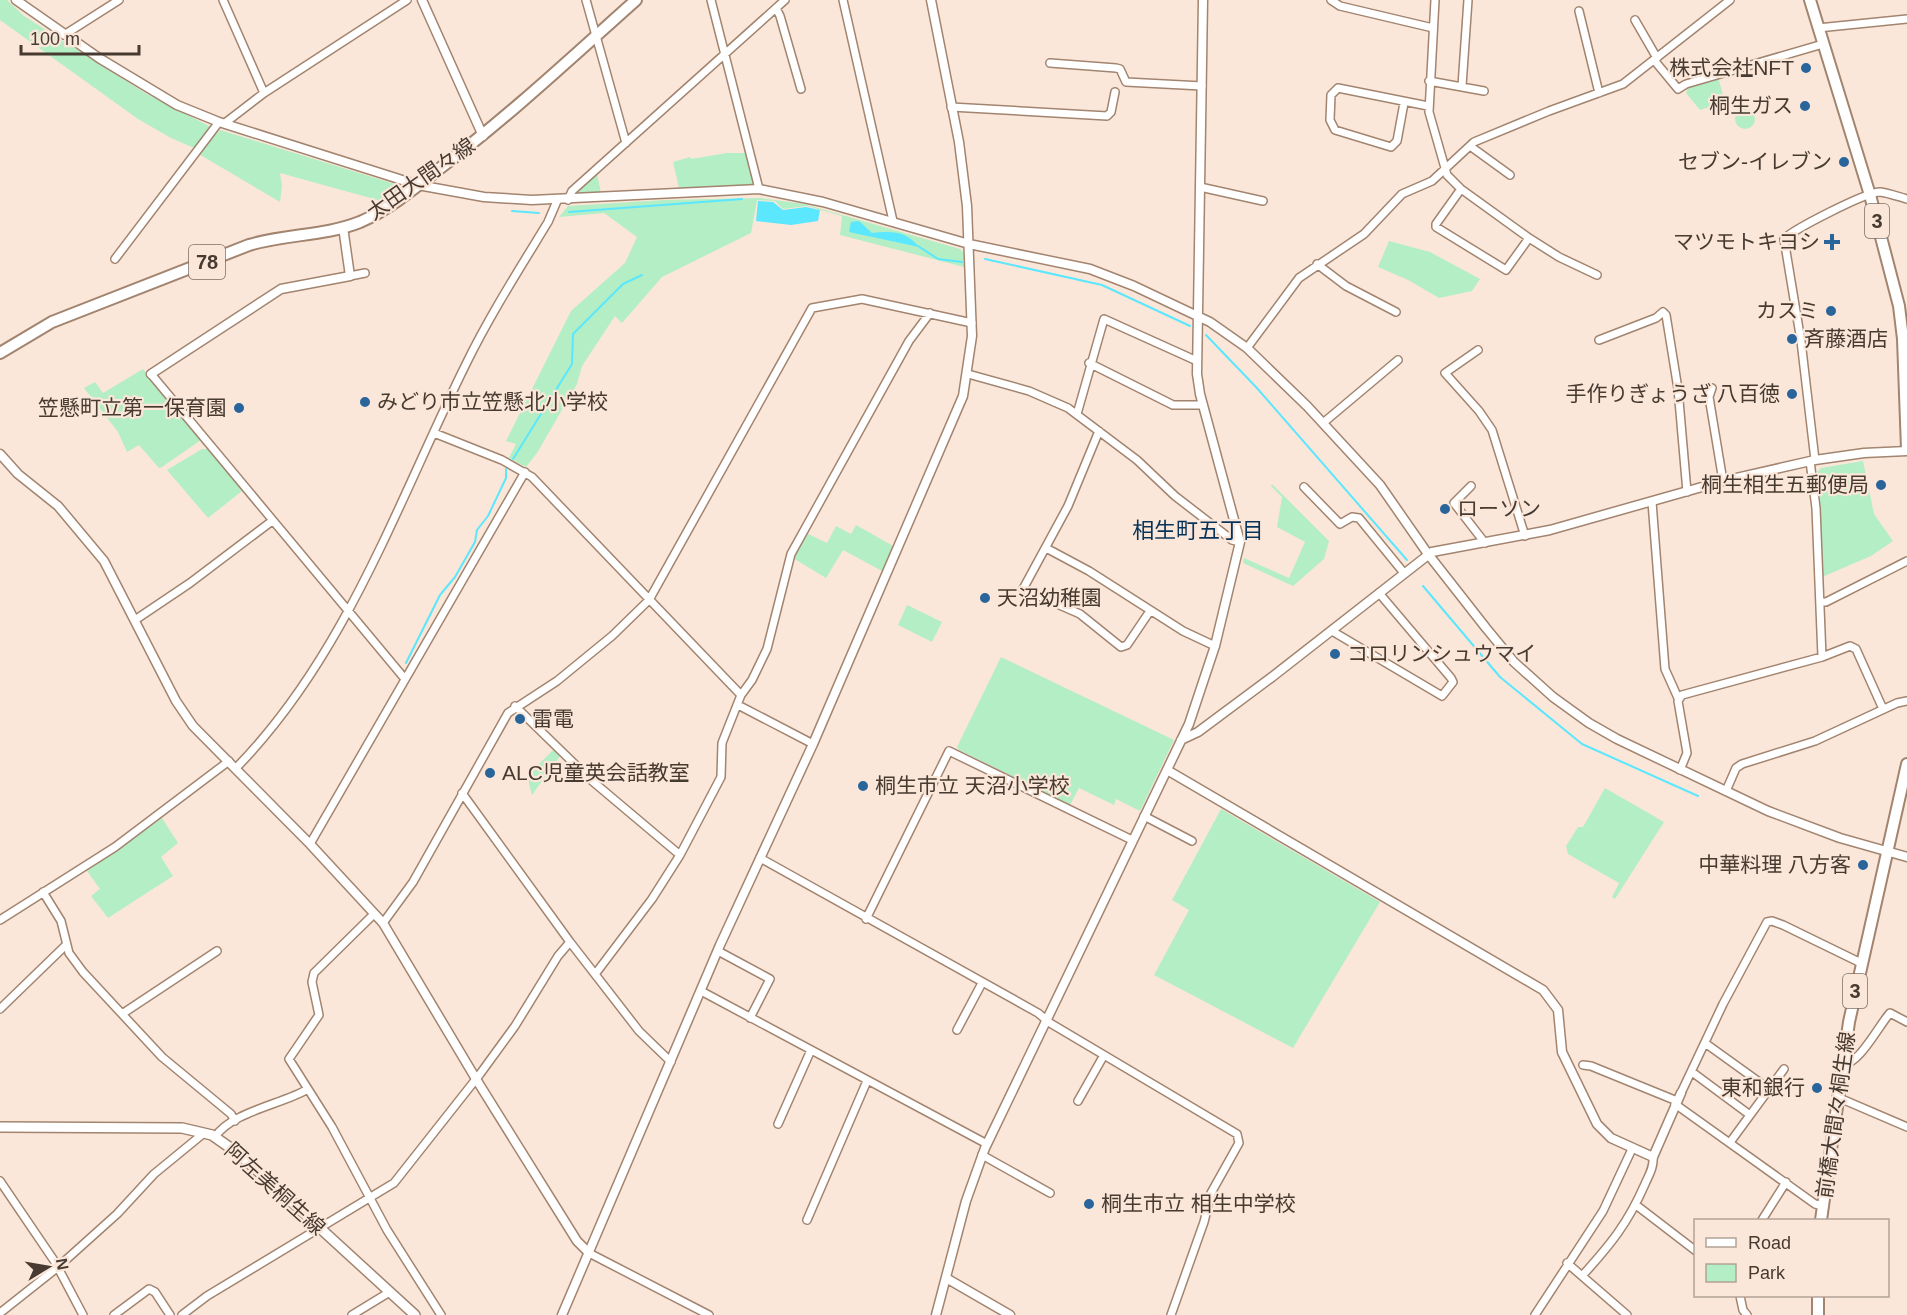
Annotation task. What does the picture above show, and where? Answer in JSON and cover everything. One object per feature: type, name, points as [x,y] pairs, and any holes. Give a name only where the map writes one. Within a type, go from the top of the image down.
[{"type":"main road","name":"太田大間々線","points":[[0,353],[52,322],[249,246],[273,238],[343,227],[372,216],[483,136],[636,0]]},
{"type":"main road","name":"3","points":[[1810,0],[1870,195],[1905,326],[1907,450]]},
{"type":"main road","name":"前橋大間々桐生線","points":[[1821,1219],[1837,1097],[1861,963],[1907,764]]},
{"type":"main road","name":"阿左美桐生線","points":[[0,1127],[176,1127],[204,1132],[239,1154],[388,1293],[415,1315]]},
{"type":"main road","points":[[1818,1297],[1818,1315]]},
{"type":"street","points":[[16,0],[64,35],[133,80],[177,105],[222,123],[418,185],[501,199],[557,201],[759,189],[823,202],[969,244],[1102,273],[1198,316],[1246,348],[1323,423],[1380,485],[1428,554],[1514,662],[1553,697],[1602,731],[1726,791],[1800,824],[1907,857]]},
{"type":"street","points":[[64,35],[119,0]]},
{"type":"street","points":[[223,0],[264,93]]},
{"type":"street","points":[[115,259],[222,123],[407,0]]},
{"type":"street","points":[[422,0],[483,136]]},
{"type":"street","points":[[586,0],[626,143]]},
{"type":"street","points":[[711,0],[759,189]]},
{"type":"street","points":[[567,200],[572,191],[785,0]]},
{"type":"street","points":[[843,0],[893,221]]},
{"type":"street","points":[[562,1315],[718,951],[813,744],[957,415],[968,374],[972,323],[969,244],[964,171],[931,0]]},
{"type":"street","points":[[936,1315],[963,1209],[982,1155],[1045,1019],[1167,770],[1200,693],[1215,646],[1240,542],[1203,405],[1197,361],[1203,0]]},
{"type":"street","points":[[1331,0],[1340,6],[1433,28]]},
{"type":"street","points":[[1355,9],[1357,0]]},
{"type":"street","points":[[1435,0],[1428,106],[1433,132],[1445,169],[1461,189],[1529,238],[1559,257],[1598,275]]},
{"type":"street","points":[[1462,86],[1468,0]]},
{"type":"street","points":[[1246,348],[1296,282],[1317,264],[1364,234],[1402,194],[1424,186],[1470,146],[1512,125],[1623,84],[1730,0]]},
{"type":"street","points":[[776,8],[801,89]]},
{"type":"street","points":[[1579,11],[1599,93]]},
{"type":"street","points":[[1818,28],[1907,19]]},
{"type":"street","points":[[1635,20],[1655,59],[1678,89],[1686,84],[1823,44]]},
{"type":"street","points":[[1050,63],[1120,69],[1126,82],[1202,86]]},
{"type":"street","points":[[1429,81],[1484,91]]},
{"type":"street","points":[[1404,103],[1397,141],[1391,147],[1335,130],[1331,124],[1331,95],[1335,89],[1428,106]]},
{"type":"street","points":[[951,107],[1107,116],[1111,112],[1115,92]]},
{"type":"street","points":[[1470,146],[1510,175]]},
{"type":"street","points":[[1200,187],[1263,201]]},
{"type":"street","points":[[1461,189],[1436,227],[1506,270],[1529,238]]},
{"type":"street","points":[[1822,657],[1812,460],[1801,341],[1784,239],[1820,218],[1870,195],[1883,193],[1907,199]]},
{"type":"street","points":[[236,768],[287,706],[348,613],[466,363],[548,222],[557,201]]},
{"type":"street","points":[[343,227],[350,276]]},
{"type":"street","points":[[1317,264],[1346,286],[1396,312]]},
{"type":"street","points":[[365,273],[281,289],[151,374],[405,679]]},
{"type":"street","points":[[383,923],[412,882],[507,713],[556,681],[612,636],[649,600],[812,308],[862,299],[972,323]]},
{"type":"street","points":[[1599,340],[1656,318],[1663,312],[1666,315],[1680,403],[1687,492]]},
{"type":"street","points":[[596,973],[652,899],[680,855],[721,777],[722,743],[741,695],[752,680],[766,648],[780,592],[796,543],[909,341],[930,313]]},
{"type":"street","points":[[1077,414],[1089,363],[1104,319],[1197,361]]},
{"type":"street","points":[[1478,350],[1444,374],[1479,411],[1492,430],[1525,536]]},
{"type":"street","points":[[1323,423],[1398,360]]},
{"type":"street","points":[[1089,363],[1173,405],[1203,405]]},
{"type":"street","points":[[968,374],[1029,391],[1077,414],[1137,460],[1175,496],[1232,540],[1240,542]]},
{"type":"street","points":[[1712,388],[1709,397],[1723,481]]},
{"type":"street","points":[[1099,431],[1069,503],[1023,589],[1080,615],[1121,646],[1126,645],[1150,611]]},
{"type":"street","points":[[434,433],[502,460],[525,472],[741,695]]},
{"type":"street","points":[[1181,740],[1198,732],[1332,631],[1428,554],[1525,536],[1723,481],[1812,460],[1907,450]]},
{"type":"street","points":[[0,454],[18,474],[58,506],[104,561],[184,714],[383,923],[476,1080],[578,1241],[590,1253],[709,1315]]},
{"type":"street","points":[[310,844],[525,472]]},
{"type":"street","points":[[1471,486],[1454,502],[1485,543]]},
{"type":"street","points":[[1304,487],[1340,524],[1357,516],[1404,573]]},
{"type":"street","points":[[1652,502],[1665,669],[1678,698],[1687,753],[1680,770]]},
{"type":"street","points":[[135,620],[272,522]]},
{"type":"street","points":[[1046,548],[1089,571],[1183,631],[1215,646]]},
{"type":"street","points":[[1820,602],[1835,597],[1907,561]]},
{"type":"street","points":[[1332,631],[1442,696],[1446,694],[1452,682],[1451,678],[1379,593]]},
{"type":"street","points":[[1678,698],[1853,646],[1883,709]]},
{"type":"street","points":[[1726,791],[1736,768],[1742,764],[1815,741],[1883,709],[1907,701]]},
{"type":"street","points":[[738,705],[813,744]]},
{"type":"street","points":[[515,706],[591,780],[680,855]]},
{"type":"street","points":[[866,919],[949,751],[1132,840]]},
{"type":"street","points":[[0,920],[116,847],[229,761]]},
{"type":"street","points":[[1167,770],[1543,990],[1558,1010],[1562,1052],[1593,1118],[1611,1138],[1653,1157]]},
{"type":"street","points":[[462,794],[570,942],[639,1031],[671,1062]]},
{"type":"street","points":[[1144,816],[1192,841]]},
{"type":"street","points":[[760,858],[1045,1019],[1237,1134],[1239,1138],[1211,1193],[1204,1222],[1171,1315]]},
{"type":"street","points":[[43,892],[61,921],[66,945],[72,959],[162,1057],[231,1114],[235,1121]]},
{"type":"street","points":[[374,914],[314,973],[312,982],[319,1015],[289,1059],[332,1127],[387,1230],[441,1315]]},
{"type":"street","points":[[1582,1276],[1618,1236],[1636,1205],[1653,1166],[1653,1157],[1678,1099],[1722,1004],[1767,922],[1783,925],[1861,963]]},
{"type":"street","points":[[182,1315],[207,1296],[320,1229],[398,1179],[476,1080],[515,1026],[558,956],[570,942]]},
{"type":"street","points":[[0,1009],[66,945]]},
{"type":"street","points":[[122,1014],[217,951]]},
{"type":"street","points":[[718,951],[770,978],[750,1018]]},
{"type":"street","points":[[957,1030],[982,983]]},
{"type":"street","points":[[701,991],[867,1082],[987,1144]]},
{"type":"street","points":[[1842,1065],[1847,1065],[1857,1058],[1890,1012],[1907,1022]]},
{"type":"street","points":[[1705,1043],[1769,1089]]},
{"type":"street","points":[[778,1124],[811,1050]]},
{"type":"street","points":[[1078,1101],[1104,1055]]},
{"type":"street","points":[[1583,1065],[1678,1099],[1815,1204],[1823,1206]]},
{"type":"street","points":[[1731,1141],[1784,1069]]},
{"type":"street","points":[[1692,1072],[1750,1115]]},
{"type":"street","points":[[807,1220],[867,1082]]},
{"type":"street","points":[[215,1137],[220,1130],[235,1121],[308,1089]]},
{"type":"street","points":[[1837,1097],[1907,1127]]},
{"type":"street","points":[[0,1312],[58,1267],[117,1214],[154,1174],[199,1140],[204,1132]]},
{"type":"street","points":[[1535,1315],[1603,1211],[1632,1149]]},
{"type":"street","points":[[982,1155],[1050,1193]]},
{"type":"street","points":[[0,1181],[58,1267],[83,1315]]},
{"type":"street","points":[[1763,1219],[1786,1182]]},
{"type":"street","points":[[1636,1205],[1694,1250]]},
{"type":"street","points":[[1567,1263],[1627,1315]]},
{"type":"street","points":[[946,1278],[1010,1315]]},
{"type":"street","points":[[114,1315],[149,1289],[154,1292],[170,1315]]},
{"type":"street","points":[[352,1315],[388,1293]]},
{"type":"street","points":[[1740,1297],[1743,1310],[1747,1315]]},
{"type":"green space","points":[[0,0],[7,0],[24,16],[145,93],[211,127],[194,148],[138,119],[0,20]]},
{"type":"green space","points":[[1718,77],[1725,102],[1700,110],[1686,93],[1689,86]]},
{"type":"green space","points":[[1741,109],[1749,109],[1755,115],[1755,123],[1749,129],[1741,129],[1735,123],[1735,115]]},
{"type":"green space","points":[[220,130],[398,185],[399,193],[385,202],[280,173],[282,186],[280,202],[197,153]]},
{"type":"green space","points":[[727,153],[747,153],[755,183],[752,186],[679,188],[673,162],[690,157],[691,159]]},
{"type":"green space","points":[[597,174],[601,193],[576,195],[577,192]]},
{"type":"green space","points":[[761,198],[804,204],[960,249],[963,252],[964,267],[840,235],[842,216],[807,206],[783,209],[775,201],[757,200],[751,233],[662,277],[622,323],[615,316],[582,366],[577,384],[537,453],[526,467],[509,458],[516,444],[506,441],[571,311],[625,263],[637,237],[604,213],[559,217],[568,206],[664,200]]},
{"type":"green space","points":[[1389,241],[1430,252],[1480,279],[1472,291],[1439,298],[1408,280],[1378,267]]},
{"type":"green space","points":[[143,369],[201,440],[159,468],[139,445],[127,452],[118,432],[84,388],[95,382],[103,393]]},
{"type":"green space","points":[[202,449],[208,449],[242,491],[208,518],[167,470]]},
{"type":"green space","points":[[1863,461],[1874,514],[1893,541],[1871,556],[1822,577],[1816,473],[1821,468]]},
{"type":"green space","points":[[1272,484],[1329,541],[1324,559],[1293,586],[1243,563],[1244,558],[1289,578],[1305,542],[1277,527],[1282,497],[1271,486]]},
{"type":"green space","points":[[856,525],[895,547],[884,572],[843,550],[826,578],[793,558],[806,533],[827,543],[836,526],[851,534]]},
{"type":"green space","points":[[907,605],[942,622],[932,642],[898,625]]},
{"type":"green space","points":[[1001,657],[1174,740],[1140,811],[1116,799],[1114,805],[1079,788],[1070,805],[959,750],[957,747]]},
{"type":"green space","points":[[553,750],[560,756],[532,795],[527,776]]},
{"type":"green space","points":[[1605,788],[1664,822],[1615,899],[1612,897],[1619,883],[1568,854],[1566,846],[1578,827],[1583,827]]},
{"type":"green space","points":[[1221,809],[1380,902],[1293,1048],[1154,975],[1189,910],[1172,900]]},
{"type":"green space","points":[[162,818],[178,843],[161,857],[173,876],[108,918],[91,896],[100,889],[87,871]]},
{"type":"water","points":[[758,201],[773,202],[783,210],[806,207],[820,210],[818,221],[791,225],[756,221]]},
{"type":"water","points":[[859,221],[872,233],[899,233],[919,247],[849,232],[851,222]]},
{"type":"waterway","points":[[569,212],[742,199]]},
{"type":"waterway","points":[[512,211],[539,213]]},
{"type":"waterway","points":[[918,246],[938,259],[962,262]]},
{"type":"waterway","points":[[985,259],[1102,285],[1190,326]]},
{"type":"waterway","points":[[513,459],[572,364],[573,334],[623,284],[642,275]]},
{"type":"waterway","points":[[1206,335],[1256,387],[1407,560]]},
{"type":"waterway","points":[[406,663],[440,595],[455,577],[475,542],[477,530],[488,516],[506,478],[506,469]]},
{"type":"waterway","points":[[1423,586],[1500,677],[1582,744],[1698,796]]},
{"type":"place","name":"株式会社NFT","points":[[1806,68]]},
{"type":"place","name":"桐生ガス","points":[[1805,106]]},
{"type":"place","name":"セブン-イレブン","points":[[1844,162]]},
{"type":"place","name":"マツモトキヨシ","points":[[1832,242]]},
{"type":"place","name":"カスミ","points":[[1831,311]]},
{"type":"place","name":"斉藤酒店","points":[[1792,339]]},
{"type":"place","name":"手作りぎょうざ 八百徳","points":[[1792,394]]},
{"type":"place","name":"みどり市立笠懸北小学校","points":[[365,402]]},
{"type":"place","name":"笠懸町立第一保育園","points":[[239,408]]},
{"type":"place","name":"桐生相生五郵便局","points":[[1881,485]]},
{"type":"place","name":"ローソン","points":[[1445,509]]},
{"type":"place","name":"天沼幼稚園","points":[[985,598]]},
{"type":"place","name":"コロリンシュウマイ","points":[[1335,654]]},
{"type":"place","name":"雷電","points":[[520,719]]},
{"type":"place","name":"ALC児童英会話教室","points":[[490,773]]},
{"type":"place","name":"桐生市立 天沼小学校","points":[[863,786]]},
{"type":"place","name":"中華料理 八方客","points":[[1863,865]]},
{"type":"place","name":"東和銀行","points":[[1817,1088]]},
{"type":"place","name":"桐生市立 相生中学校","points":[[1089,1204]]},
{"type":"district","name":"相生町五丁目","points":[[1198,530]]}]
